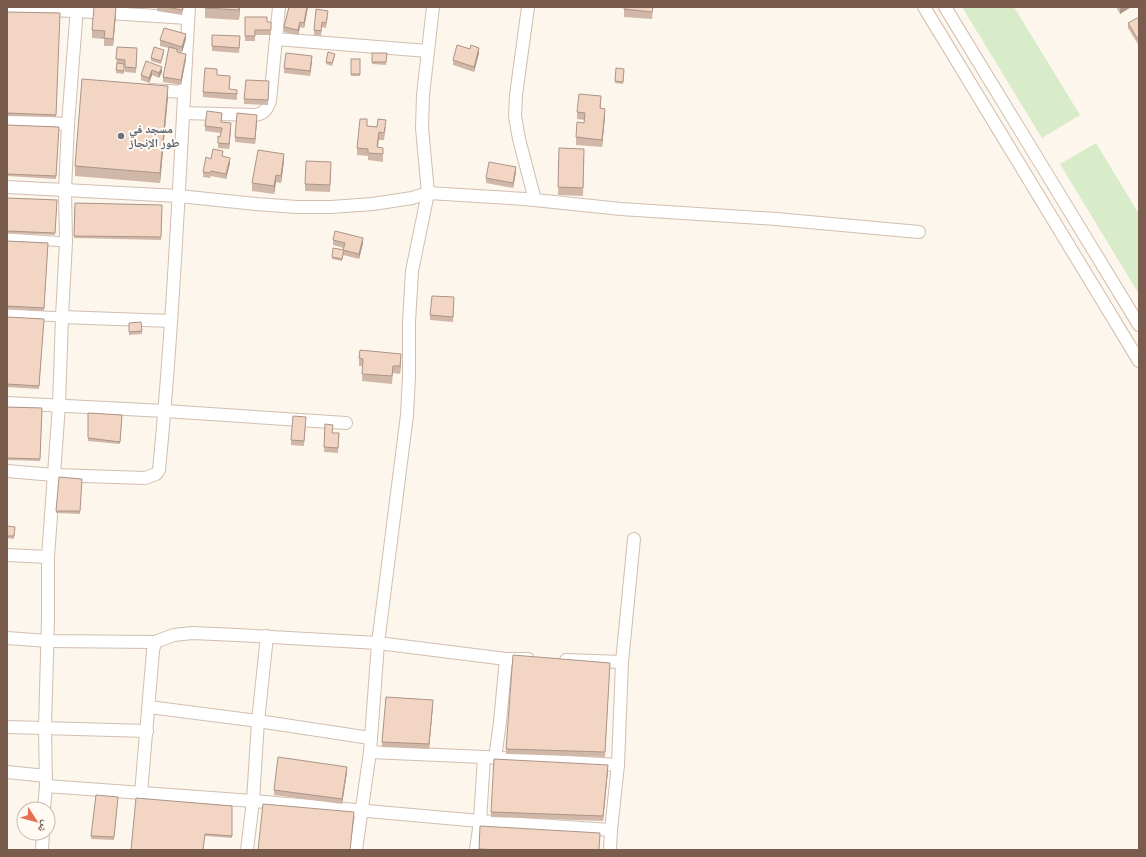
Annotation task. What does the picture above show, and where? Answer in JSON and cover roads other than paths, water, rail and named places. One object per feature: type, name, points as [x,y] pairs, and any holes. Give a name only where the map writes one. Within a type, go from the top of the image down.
[{"type":"street","points":[[183,113],[256,115],[267,109],[270,101],[279,7]]},
{"type":"street","points":[[356,850],[370,752],[378,643],[407,415],[409,322],[412,271],[428,193],[422,128],[423,95],[433,7]]},
{"type":"street","points":[[528,7],[516,95],[515,116],[519,139],[535,200]]},
{"type":"street","points":[[924,7],[1139,361]]},
{"type":"street","points":[[945,7],[1139,325]]},
{"type":"street","points":[[7,9],[77,9],[188,13],[165,411],[159,470],[156,474],[145,478],[54,475],[7,471]]},
{"type":"street","points":[[45,801],[48,557],[59,405],[66,242],[65,190],[68,124],[77,9]]},
{"type":"street","points":[[276,39],[428,51]]},
{"type":"street","points":[[71,85],[86,86]]},
{"type":"street","points":[[139,89],[184,92]]},
{"type":"street","points":[[7,121],[68,124]]},
{"type":"street","points":[[7,187],[178,196],[298,207],[331,207],[392,202],[428,193],[535,200],[621,209],[776,219],[919,232]]},
{"type":"street","points":[[7,238],[66,242]]},
{"type":"street","points":[[7,314],[170,321]]},
{"type":"street","points":[[7,403],[165,411],[346,424]]},
{"type":"street","points":[[610,850],[618,765],[622,662],[634,540]]},
{"type":"street","points":[[7,555],[48,557]]},
{"type":"street","points":[[7,638],[48,641],[155,642],[174,635],[192,633],[267,636],[378,643],[506,659],[537,660]]},
{"type":"street","points":[[247,850],[253,801],[258,721],[267,636]]},
{"type":"street","points":[[141,793],[155,642]]},
{"type":"street","points":[[476,850],[490,758],[500,722],[506,659]]},
{"type":"street","points":[[552,660],[622,662]]},
{"type":"street","points":[[149,707],[258,721],[370,738]]},
{"type":"street","points":[[7,726],[147,731]]},
{"type":"street","points":[[370,752],[618,765]]},
{"type":"street","points":[[7,772],[46,781],[141,793],[362,810],[480,821],[611,830]]},
{"type":"place","name":"مسجد في طور الإنجاز","points":[[121,136]]}]
